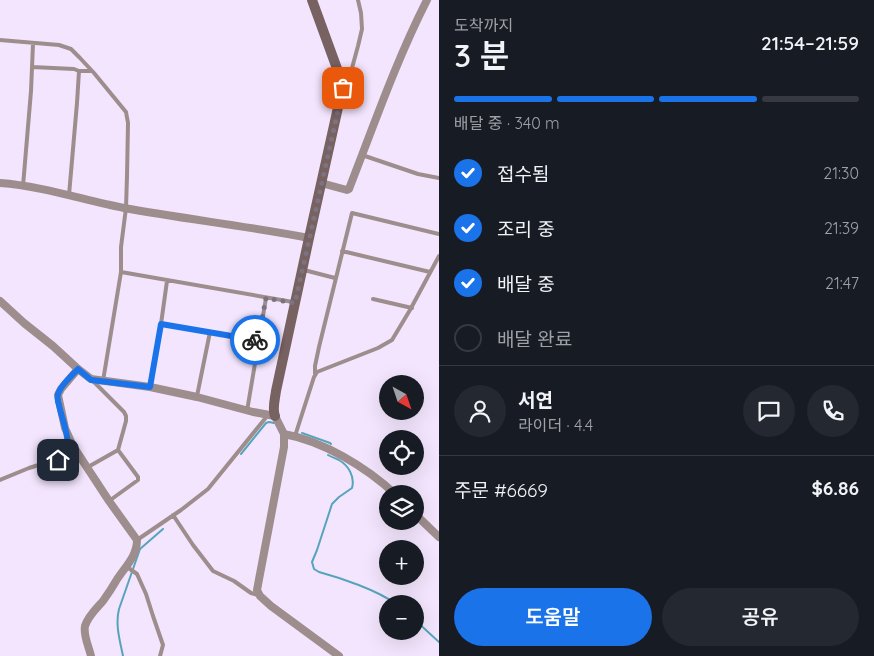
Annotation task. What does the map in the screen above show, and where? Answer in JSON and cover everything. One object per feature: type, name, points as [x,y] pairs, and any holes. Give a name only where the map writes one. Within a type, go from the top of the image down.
[{"type":"street","points":[[271,416],[274,413],[274,402],[343,85],[312,0]]},
{"type":"street","points":[[321,183],[348,190],[408,38],[427,0]]},
{"type":"street","points":[[0,183],[69,195],[126,208],[309,238]]},
{"type":"street","points":[[0,300],[91,380],[100,383],[150,387],[271,416],[284,434],[284,447],[257,588],[260,596],[294,624],[339,656]]},
{"type":"street","points":[[78,369],[61,389],[57,397],[68,438],[108,501],[137,540],[131,569],[117,580],[86,624],[85,634],[91,656]]},
{"type":"street","points":[[284,434],[295,436],[323,447],[351,461],[385,485]]},
{"type":"street","points":[[424,523],[439,537]]},
{"type":"lane","points":[[343,85],[349,79],[361,35],[362,16],[358,0]]},
{"type":"lane","points":[[0,40],[67,47],[92,71],[127,114],[126,208],[122,236],[121,272],[100,383],[126,416],[118,450],[87,468]]},
{"type":"lane","points":[[23,186],[33,44]]},
{"type":"lane","points":[[32,67],[92,71]]},
{"type":"lane","points":[[69,195],[79,71]]},
{"type":"lane","points":[[362,155],[418,174],[439,178]]},
{"type":"lane","points":[[295,436],[315,374],[315,366],[335,278],[352,213],[439,234]]},
{"type":"lane","points":[[342,252],[430,272]]},
{"type":"lane","points":[[315,374],[390,342],[412,308],[439,256]]},
{"type":"lane","points":[[302,270],[335,278]]},
{"type":"lane","points":[[121,272],[295,303]]},
{"type":"lane","points":[[150,387],[167,281]]},
{"type":"lane","points":[[247,411],[266,298]]},
{"type":"lane","points":[[372,299],[412,308]]},
{"type":"lane","points":[[161,324],[258,340]]},
{"type":"lane","points":[[197,397],[210,332]]},
{"type":"lane","points":[[137,540],[173,516],[211,485],[271,416]]},
{"type":"lane","points":[[61,458],[66,452],[68,438]]},
{"type":"lane","points":[[108,501],[138,480],[118,450]]},
{"type":"lane","points":[[0,480],[61,458],[80,458]]},
{"type":"lane","points":[[173,516],[213,571],[260,596]]},
{"type":"lane","points":[[131,569],[138,576],[146,594],[163,645],[160,656]]},
{"type":"waterway","points":[[241,454],[266,423],[274,423]]},
{"type":"waterway","points":[[302,433],[331,444]]},
{"type":"waterway","points":[[328,455],[346,465],[352,476],[353,484],[352,488],[332,504],[312,562],[314,569],[380,595]]},
{"type":"waterway","points":[[123,656],[119,639],[119,609],[140,549],[163,529]]},
{"type":"waterway","points":[[424,628],[439,642]]},
{"type":"way so far","points":[[255,340],[258,340],[266,298],[295,303],[343,88]]},
{"type":"route","points":[[58,460],[66,452],[68,438],[57,397],[61,389],[78,369],[91,380],[150,387],[161,324],[255,340]]}]
